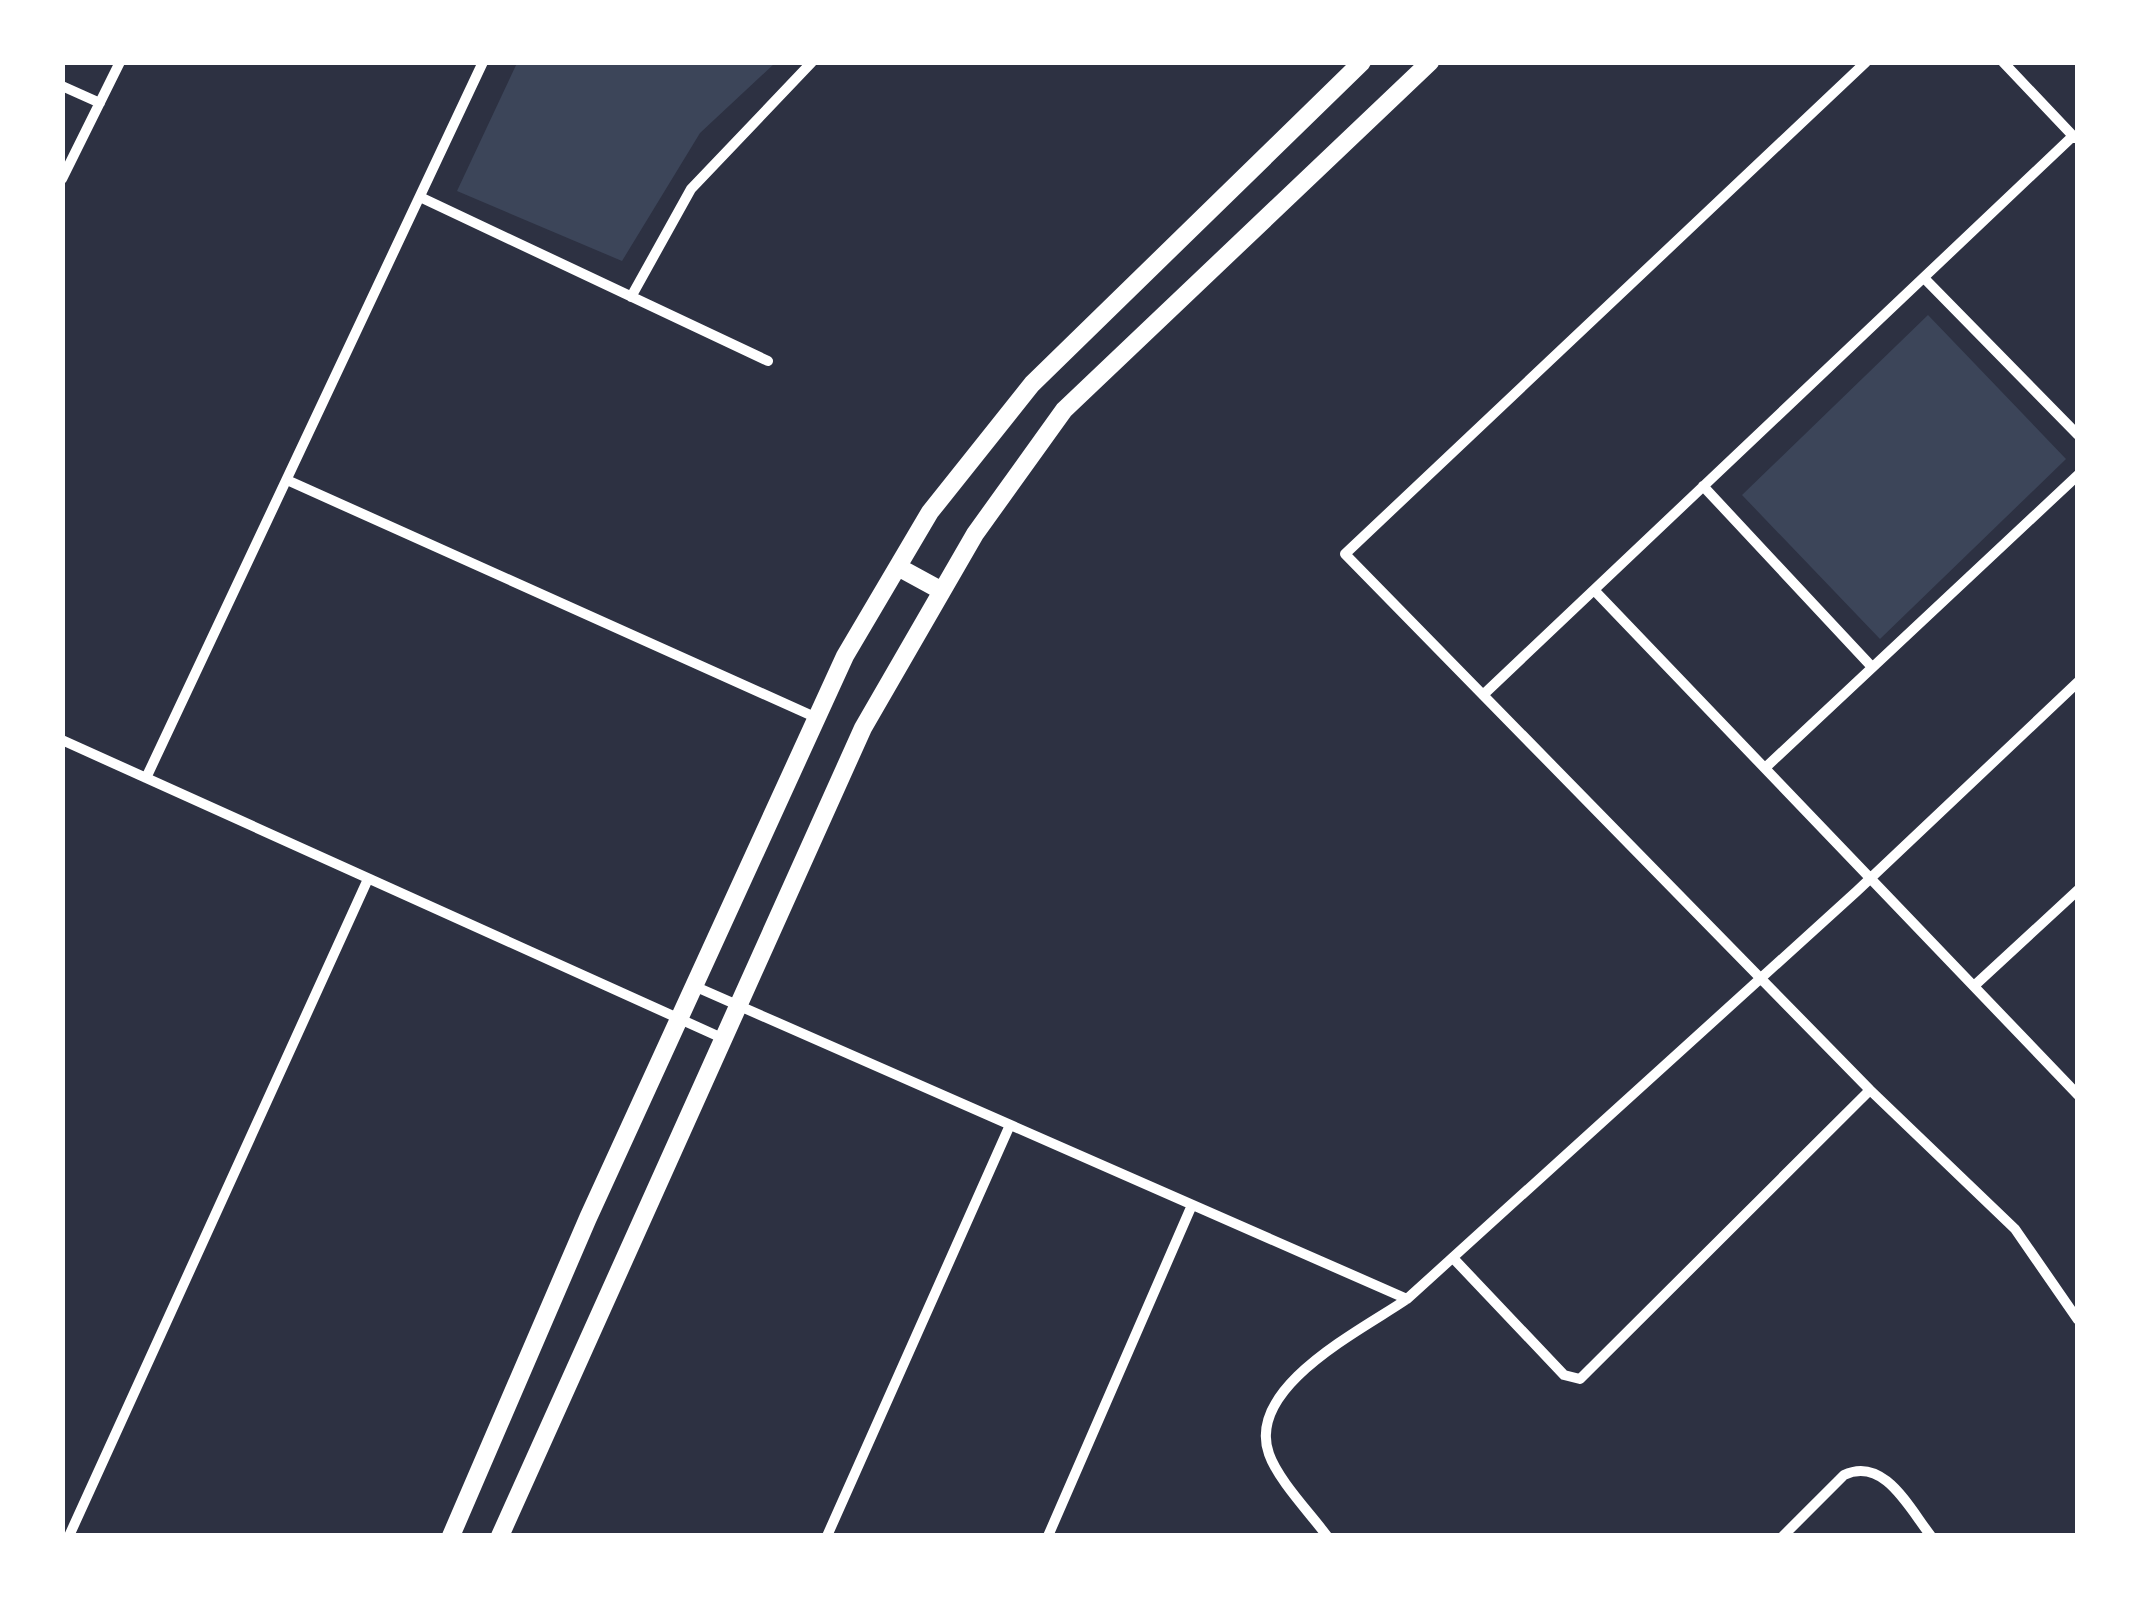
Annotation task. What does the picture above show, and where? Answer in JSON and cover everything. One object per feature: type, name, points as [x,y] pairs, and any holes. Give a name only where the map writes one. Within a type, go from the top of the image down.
[{"type":"street","points":[[62,179],[120,62]]},
{"type":"street","points":[[146,778],[483,62]]},
{"type":"street","points":[[631,296],[691,189],[812,62]]},
{"type":"street","points":[[451,1536],[580,1235],[845,656],[930,512],[1032,384],[1362,62]]},
{"type":"street","points":[[500,1536],[863,728],[975,534],[1064,410],[1430,62]]},
{"type":"street","points":[[1866,62],[1345,554],[1870,1090],[2015,1229],[2078,1320]]},
{"type":"street","points":[[1483,694],[2076,138],[2003,62]]},
{"type":"street","points":[[62,86],[100,103]]},
{"type":"street","points":[[420,197],[768,361]]},
{"type":"street","points":[[1924,278],[2078,435]]},
{"type":"street","points":[[1765,768],[2078,475]]},
{"type":"street","points":[[286,480],[817,718]]},
{"type":"street","points":[[1703,486],[1872,667]]},
{"type":"street","points":[[898,566],[942,591]]},
{"type":"street","points":[[1594,590],[2078,1094]]},
{"type":"street","points":[[1327,1536],[1269,1456],[1264,1428],[1278,1395],[1304,1370],[1407,1300],[1870,878],[2078,682]]},
{"type":"street","points":[[62,740],[722,1038]]},
{"type":"street","points":[[69,1536],[368,878]]},
{"type":"street","points":[[1974,986],[2078,890]]},
{"type":"street","points":[[694,986],[1407,1300]]},
{"type":"street","points":[[1453,1258],[1564,1375],[1580,1379],[1870,1090]]},
{"type":"street","points":[[828,1536],[1010,1125]]},
{"type":"street","points":[[1048,1536],[1192,1205]]},
{"type":"street","points":[[1783,1536],[1844,1475],[1866,1470],[1889,1482],[1931,1536]]},
{"type":"shaded area","points":[[517,62],[775,63],[700,133],[622,261],[457,191]]},
{"type":"shaded area","points":[[1928,315],[2066,459],[1880,639],[1742,495]]}]
